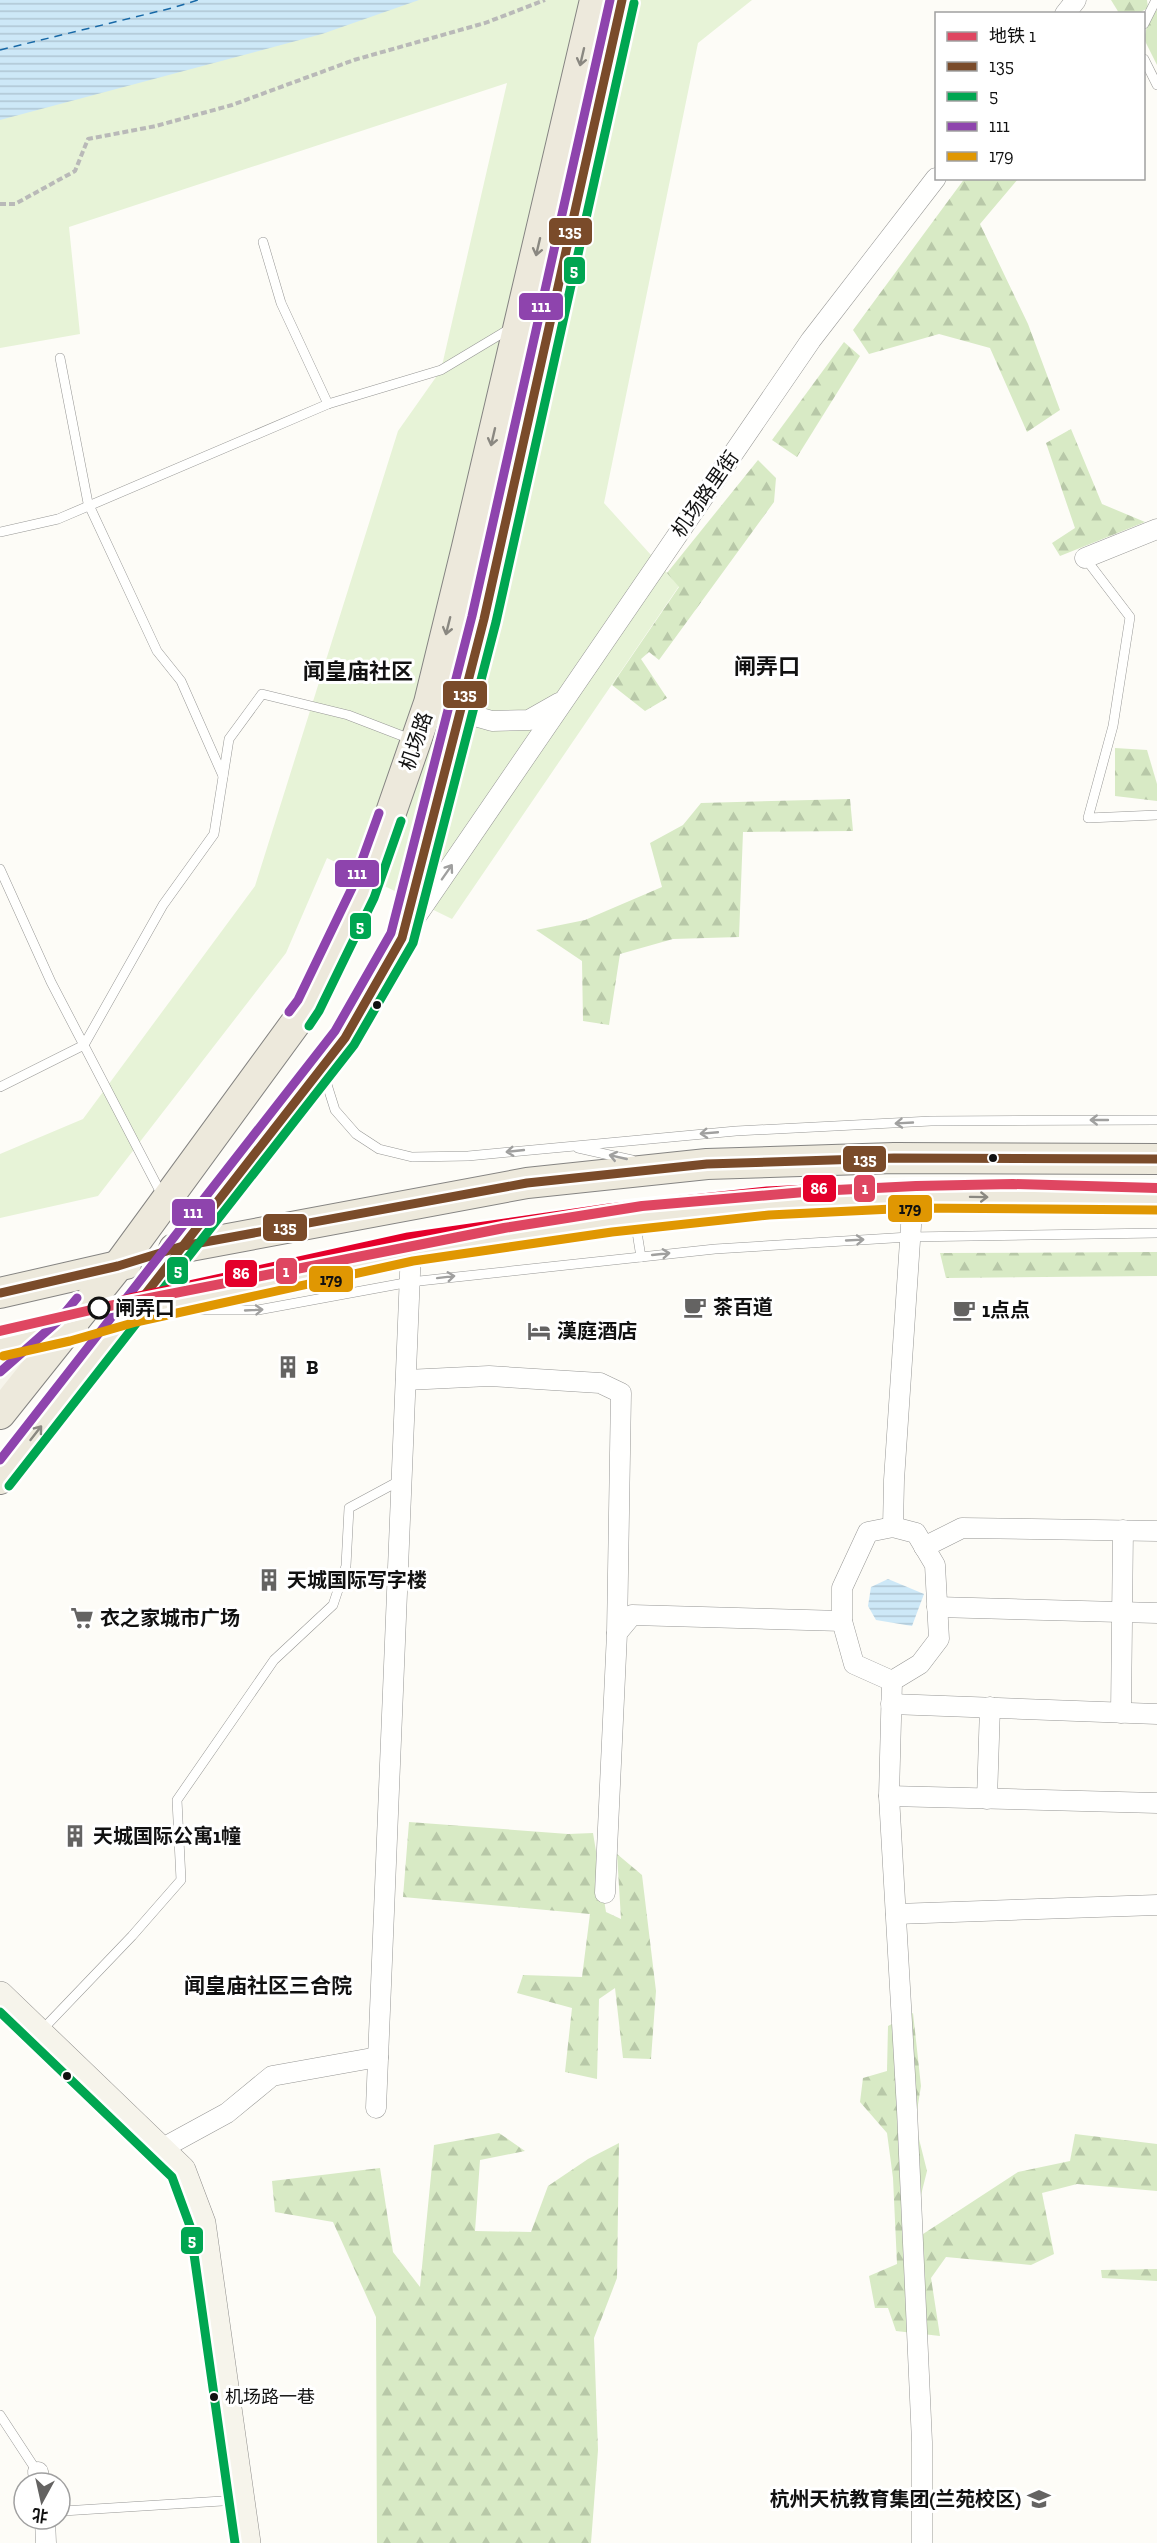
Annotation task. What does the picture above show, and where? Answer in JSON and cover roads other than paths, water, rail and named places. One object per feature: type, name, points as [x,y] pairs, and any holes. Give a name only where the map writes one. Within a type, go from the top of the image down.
[{"type":"main road","name":"机场路","points":[[0,1414],[118,1266],[308,1006],[363,893],[429,703],[595,0]]},
{"type":"main road","name":"机场路","points":[[0,1479],[345,1038],[402,938],[487,607],[622,0]]},
{"type":"main road","points":[[0,1293],[118,1266],[183,1246],[526,1183],[707,1164],[894,1158],[1157,1159]]},
{"type":"main road","points":[[0,1344],[67,1329],[133,1310],[411,1249],[635,1217],[768,1203],[913,1196],[1156,1199]]},
{"type":"street","points":[[1067,12],[1076,0]]},
{"type":"street","name":"机场路里街","points":[[429,703],[492,721],[529,720],[562,702],[811,340],[935,179]]},
{"type":"street","points":[[1085,558],[1157,529]]},
{"type":"street","points":[[402,938],[562,702]]},
{"type":"street","points":[[893,1527],[913,1196]]},
{"type":"street","points":[[376,2108],[411,1249]]},
{"type":"street","name":"机场路","points":[[0,1388],[67,1329]]},
{"type":"street","points":[[406,1380],[500,1377],[600,1383],[621,1393],[617,1633],[605,1893]]},
{"type":"street","points":[[893,1527],[916,1533],[935,1565],[939,1639],[920,1664],[892,1681],[854,1664],[842,1621],[842,1588],[868,1532],[893,1527]]},
{"type":"street","points":[[924,1547],[962,1528],[1157,1531]]},
{"type":"street","points":[[1121,1713],[1123,1530]]},
{"type":"street","points":[[937,1607],[1157,1613]]},
{"type":"street","points":[[617,1633],[632,1616],[842,1621]]},
{"type":"street","points":[[892,1681],[889,1796],[921,2430],[922,2543]]},
{"type":"street","points":[[891,1704],[1157,1714]]},
{"type":"street","points":[[987,1799],[990,1707]]},
{"type":"street","points":[[889,1796],[1157,1803]]},
{"type":"street","points":[[896,1914],[1157,1905]]},
{"type":"street","points":[[0,1995],[182,2170],[202,2223],[247,2543]]},
{"type":"street","points":[[161,2149],[227,2113],[273,2076],[378,2057]]},
{"type":"lane","points":[[1145,20],[1156,0]]},
{"type":"lane","points":[[1145,63],[1157,85]]},
{"type":"lane","points":[[263,242],[281,303],[328,404]]},
{"type":"lane","points":[[0,532],[58,519],[328,404],[441,370],[520,323]]},
{"type":"lane","points":[[60,358],[90,506],[157,651],[181,681],[223,776]]},
{"type":"lane","points":[[1085,558],[1130,617],[1113,726],[1088,818],[1157,815]]},
{"type":"lane","points":[[0,1087],[84,1045],[163,905],[214,834],[229,739],[262,694],[348,715],[415,741]]},
{"type":"lane","points":[[0,869],[51,982],[166,1201]]},
{"type":"lane","points":[[322,1068],[335,1110],[356,1134],[379,1149],[412,1157],[468,1156],[736,1131],[931,1121],[1157,1120]]},
{"type":"lane","points":[[569,1145],[666,1169]]},
{"type":"lane","points":[[635,1217],[641,1257]]},
{"type":"lane","points":[[133,1310],[258,1311],[410,1282],[715,1249],[909,1237],[1157,1233]]},
{"type":"lane","points":[[40,2032],[132,1936],[181,1880],[177,1800],[274,1660],[333,1605],[346,1566],[349,1508],[402,1480]]},
{"type":"lane","points":[[0,2415],[36,2471]]},
{"type":"lane","points":[[72,2510],[241,2499]]},
{"type":"water","points":[[0,0],[419,0],[322,34],[0,120]]},
{"type":"water","points":[[888,1579],[924,1594],[912,1626],[876,1620],[868,1606],[871,1587]]},
{"type":"metro line","name":"1","points":[[0,1331],[104,1307],[504,1228],[642,1206],[816,1191],[916,1186],[1013,1184],[1157,1188]]},
{"type":"place","name":"茶百道","points":[[695,1307]]},
{"type":"place","name":"闸弄口","points":[[99,1308]]},
{"type":"place","name":"1点点","points":[[964,1310]]},
{"type":"place","name":"漢庭酒店","points":[[539,1331]]},
{"type":"place","name":"B","points":[[288,1367]]},
{"type":"place","name":"天城国际写字楼","points":[[269,1580]]},
{"type":"place","name":"衣之家城市广场","points":[[82,1618]]},
{"type":"place","name":"天城国际公寓1幢","points":[[75,1836]]},
{"type":"place","name":"机场路一巷","points":[[214,2397]]},
{"type":"place","name":"杭州天杭教育集团(兰苑校区)","points":[[1039,2499]]},
{"type":"district","name":"闸弄口","points":[[767,666]]},
{"type":"district","name":"闻皇庙社区","points":[[358,671]]},
{"type":"district","name":"闻皇庙社区三合院","points":[[268,1985]]}]
